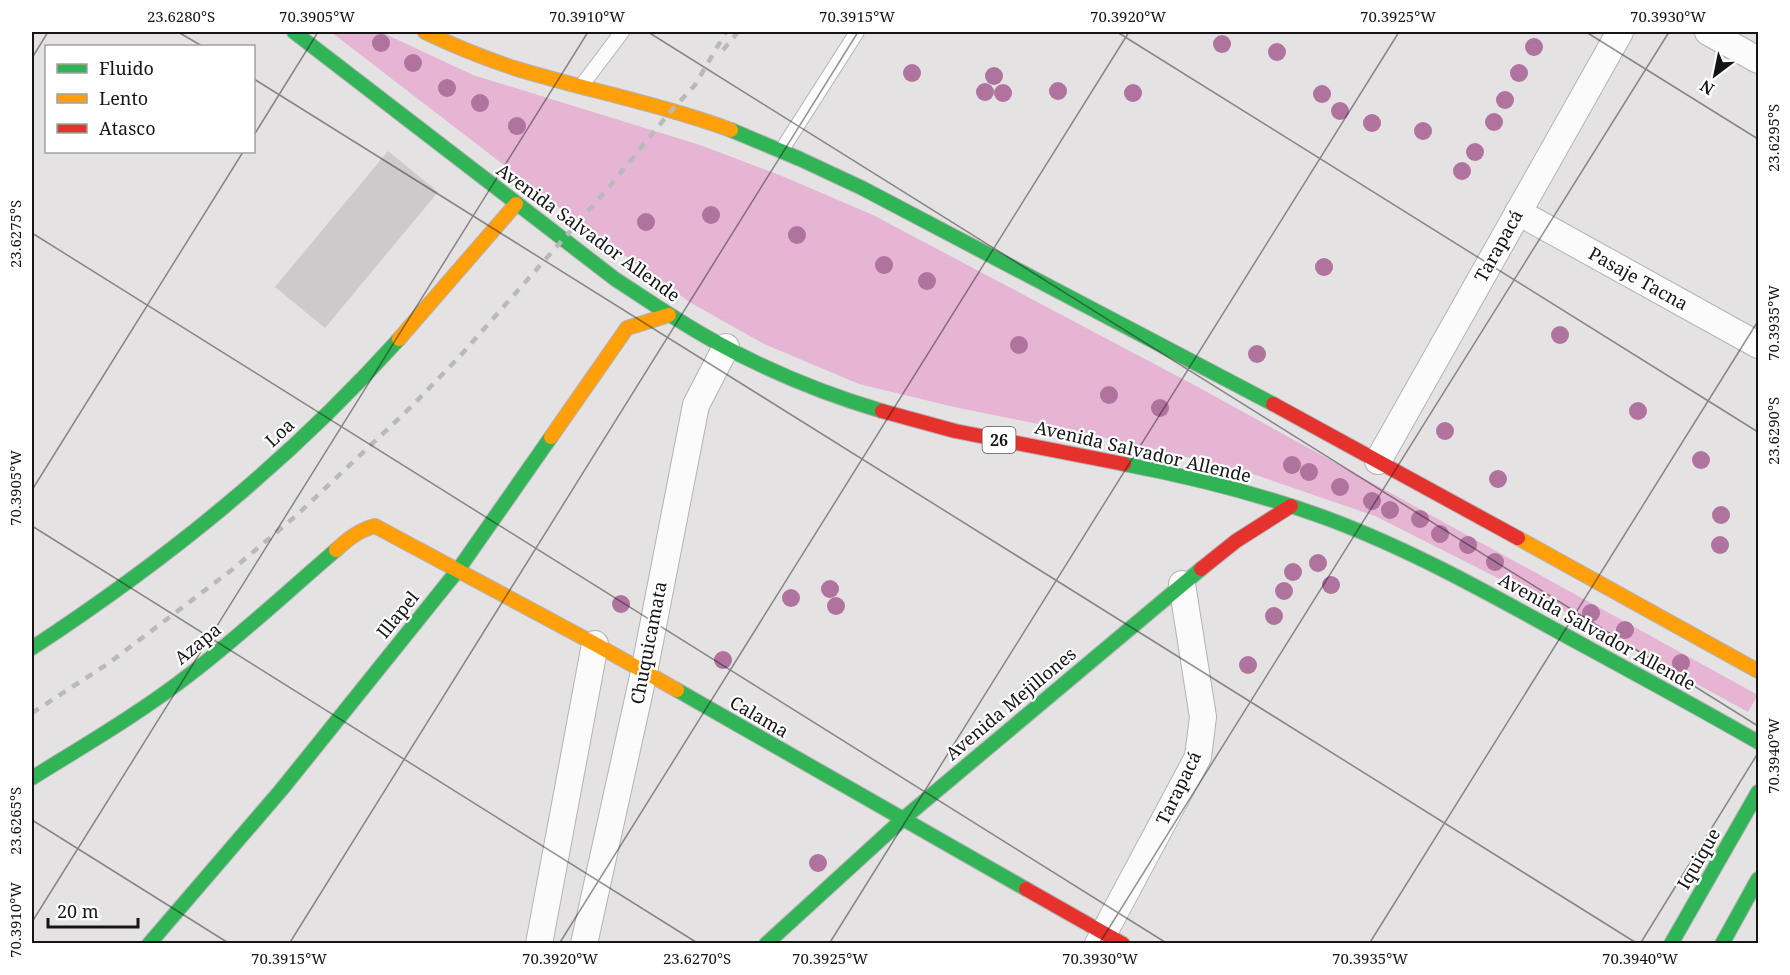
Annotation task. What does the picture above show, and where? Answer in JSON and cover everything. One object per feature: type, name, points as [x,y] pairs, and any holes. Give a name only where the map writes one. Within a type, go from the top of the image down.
[{"type":"main road","name":"Avenida Salvador Allende","points":[[294,32],[615,279],[669,315],[726,347],[784,375],[833,395],[903,418],[964,433],[1131,464],[1211,483],[1291,506],[1385,542],[1480,588],[1758,742]]},
{"type":"main road","points":[[425,32],[516,68],[671,111],[726,129],[854,184],[1198,364],[1758,671]]},
{"type":"main road","name":"Loa","points":[[32,648],[98,604],[187,537],[291,448],[365,375],[516,204]]},
{"type":"main road","name":"Illapel","points":[[149,944],[282,789],[458,570],[627,328],[669,315]]},
{"type":"main road","name":"Avenida Mejillones","points":[[766,944],[903,819],[1182,584],[1236,541],[1291,506]]},
{"type":"main road","name":"Calama","points":[[375,526],[595,644],[903,819],[1108,940]]},
{"type":"main road","name":"Azapa","points":[[32,778],[189,675],[266,612],[352,536],[375,526]]},
{"type":"main road","name":"Iquique","points":[[1671,944],[1758,792]]},
{"type":"main road","points":[[1722,944],[1758,879]]},
{"type":"street","name":"Tarapacá","points":[[1378,461],[1620,32]]},
{"type":"street","points":[[1708,32],[1758,60]]},
{"type":"street","name":"Pasaje Tacna","points":[[1518,212],[1758,345]]},
{"type":"street","name":"Chuquicamata","points":[[584,944],[644,672],[696,405],[726,347]]},
{"type":"street","name":"Tarapacá","points":[[1108,940],[1198,757],[1203,717],[1182,584]]},
{"type":"street","points":[[539,944],[595,644]]},
{"type":"lane","points":[[580,87],[622,32]]},
{"type":"lane","points":[[781,151],[857,32]]},
{"type":"shaded area","points":[[331,32],[381,32],[473,75],[700,145],[782,176],[873,215],[1196,386],[1758,695],[1748,712],[1565,612],[1375,516],[1247,472],[1126,442],[954,407],[859,384],[764,344],[691,303],[582,225]]},
{"type":"building","points":[[388,151],[438,192],[325,328],[275,287]]},
{"type":"railway","points":[[32,713],[109,663],[233,569],[298,514],[412,406],[460,356],[604,193],[695,85],[726,32]]},
{"type":"railway","points":[[723,50],[738,32]]},
{"type":"traffic: fast","points":[[294,32],[615,279],[663,311],[732,351],[774,371],[817,389],[882,411]]},
{"type":"traffic: fast","points":[[731,130],[862,188],[1273,404]]},
{"type":"traffic: fast","points":[[32,648],[132,579],[226,506],[315,426],[399,339]]},
{"type":"traffic: fast","points":[[149,944],[282,789],[458,570],[551,437]]},
{"type":"traffic: fast","points":[[1124,464],[1200,480],[1276,501],[1326,518],[1386,543],[1502,601],[1758,742]]},
{"type":"traffic: fast","points":[[32,778],[170,689],[227,645],[336,550]]},
{"type":"traffic: fast","points":[[766,944],[903,819],[1201,569]]},
{"type":"traffic: fast","points":[[677,690],[1026,889]]},
{"type":"traffic: fast","points":[[1671,944],[1758,792]]},
{"type":"traffic: fast","points":[[1722,944],[1758,879]]},
{"type":"traffic: slow","points":[[425,32],[514,68],[677,112],[731,130]]},
{"type":"traffic: slow","points":[[399,339],[516,204]]},
{"type":"traffic: slow","points":[[551,437],[627,328],[669,315]]},
{"type":"traffic: slow","points":[[336,550],[354,535],[375,526],[677,690]]},
{"type":"traffic: slow","points":[[1518,538],[1758,671]]},
{"type":"traffic: jam","points":[[1273,404],[1518,538]]},
{"type":"traffic: jam","points":[[882,411],[955,431],[1124,464]]},
{"type":"traffic: jam","points":[[1201,569],[1236,541],[1291,506]]},
{"type":"traffic: jam","points":[[1026,889],[1123,944]]}]
